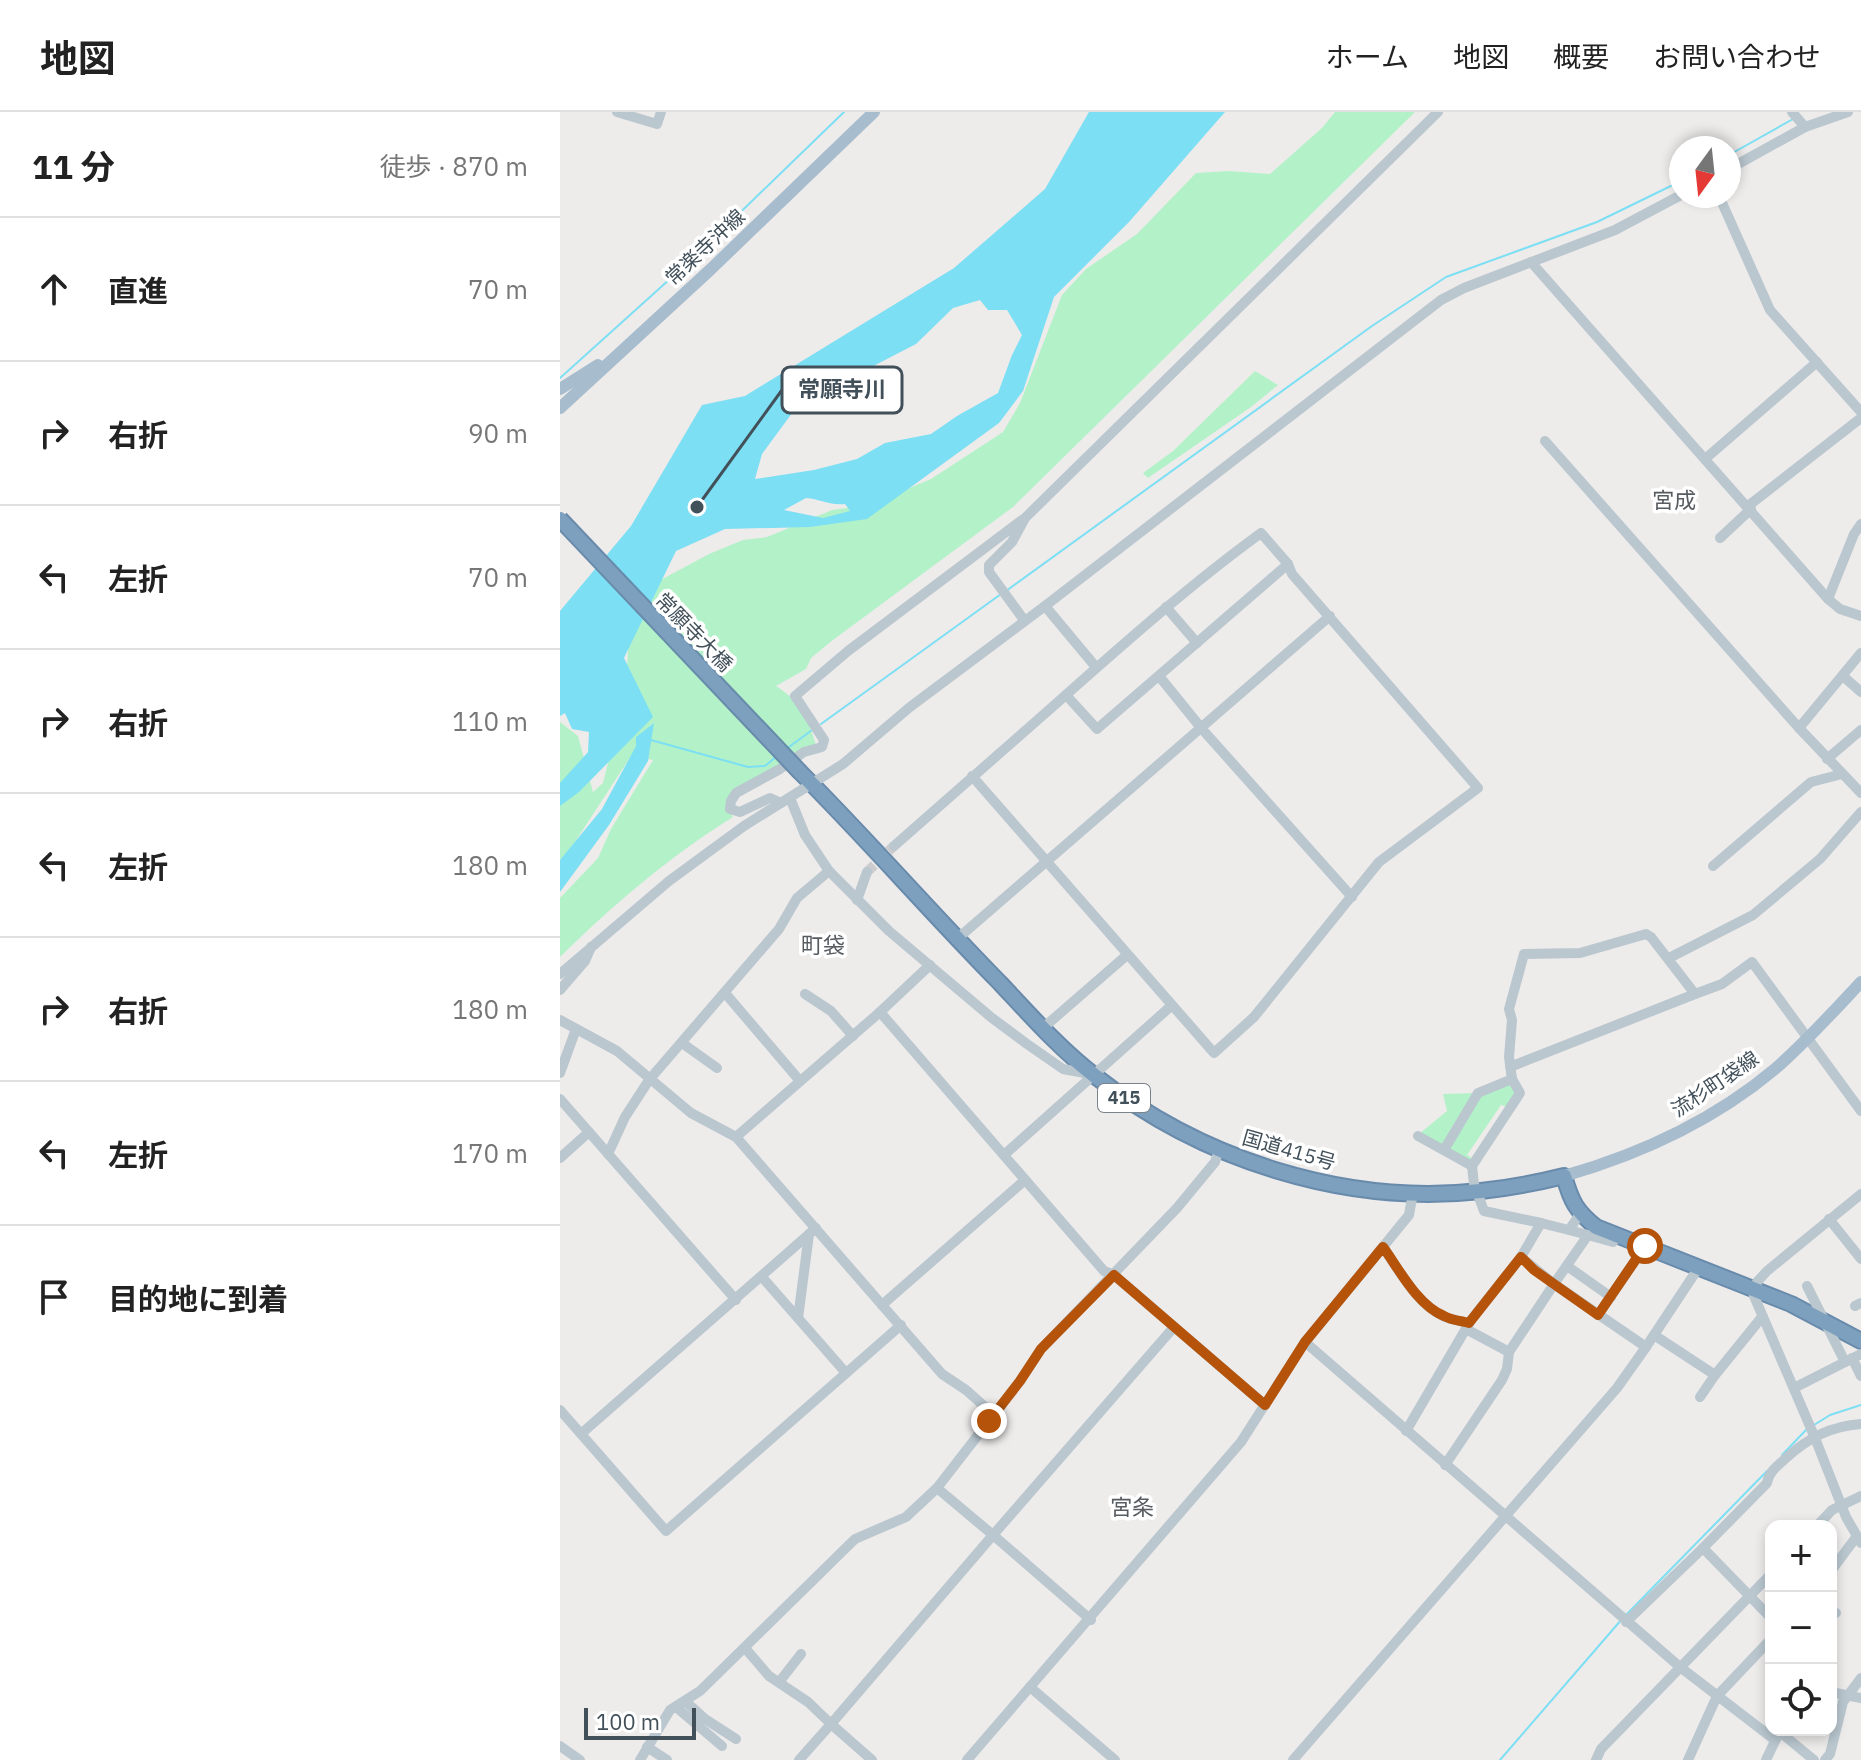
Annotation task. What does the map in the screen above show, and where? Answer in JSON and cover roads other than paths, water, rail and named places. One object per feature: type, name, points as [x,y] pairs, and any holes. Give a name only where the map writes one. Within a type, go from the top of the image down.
[{"type":"highway","name":"常願寺大橋","points":[[560,519],[800,772]]},
{"type":"highway","name":"国道415号","points":[[800,772],[1043,1028],[1092,1074],[1165,1123],[1219,1150],[1273,1170],[1329,1183],[1413,1193],[1478,1192],[1564,1176]]},
{"type":"highway","points":[[1564,1176],[1571,1200],[1580,1214],[1596,1227],[1755,1289],[1826,1320],[1861,1341]]},
{"type":"main road","name":"常楽寺沖線","points":[[560,408],[711,269],[874,112]]},
{"type":"main road","points":[[560,389],[624,349]]},
{"type":"main road","name":"流杉町袋線","points":[[1564,1176],[1646,1148],[1697,1123],[1773,1070],[1809,1038],[1861,982]]},
{"type":"street","points":[[617,112],[657,124],[661,112]]},
{"type":"street","points":[[1092,1074],[1063,1069],[992,1018],[930,965],[829,871],[785,801],[770,798],[740,812],[730,809],[731,801],[736,793],[804,752],[822,747],[824,740],[821,733],[795,696],[848,651],[1025,518],[1438,112]]},
{"type":"street","points":[[1792,112],[1805,127]]},
{"type":"street","points":[[1741,162],[1805,127],[1848,112]]},
{"type":"street","points":[[560,974],[669,881],[744,826],[843,764],[910,707],[1045,606],[1413,319],[1464,288],[1615,230],[1669,201]]},
{"type":"street","points":[[1724,208],[1770,310],[1861,412]]},
{"type":"street","points":[[1531,262],[1828,599],[1840,609],[1861,616]]},
{"type":"street","points":[[1705,459],[1817,362]]},
{"type":"street","points":[[1720,538],[1750,508],[1861,418]]},
{"type":"street","points":[[1545,441],[1799,728],[1861,793]]},
{"type":"street","points":[[1024,620],[989,572],[989,565],[1012,542],[1025,518]]},
{"type":"street","points":[[1828,599],[1861,524]]},
{"type":"street","points":[[894,846],[972,776],[1066,695],[1095,666],[1261,533],[1288,564],[1292,574],[1478,788],[1388,855],[1254,1017],[1214,1053],[972,776]]},
{"type":"street","points":[[1066,695],[1097,729],[1288,564]]},
{"type":"street","points":[[1045,606],[1095,666]]},
{"type":"street","points":[[1166,607],[1197,643]]},
{"type":"street","points":[[957,939],[1330,616]]},
{"type":"street","points":[[1799,728],[1861,653]]},
{"type":"street","points":[[1159,676],[1202,729],[1352,897]]},
{"type":"street","points":[[1844,677],[1861,692]]},
{"type":"street","points":[[1827,759],[1861,730]]},
{"type":"street","points":[[1713,866],[1811,782],[1842,774]]},
{"type":"street","points":[[1669,958],[1753,915],[1820,859],[1861,812]]},
{"type":"street","points":[[608,1154],[625,1117],[649,1080],[779,929],[797,898],[829,871]]},
{"type":"street","points":[[857,900],[867,872]]},
{"type":"street","points":[[1617,1236],[1613,1242],[1484,1211],[1472,1166],[1520,1093],[1511,1073],[1512,1020],[1509,1009],[1524,954],[1580,953],[1646,934],[1669,958],[1695,994]]},
{"type":"street","points":[[560,990],[585,961],[592,945]]},
{"type":"street","points":[[1043,1028],[1127,955]]},
{"type":"street","points":[[1444,1150],[1478,1093],[1511,1073],[1722,984],[1752,962],[1861,1111]]},
{"type":"street","points":[[736,1137],[930,965]]},
{"type":"street","points":[[725,993],[800,1081]]},
{"type":"street","points":[[805,994],[831,1011],[853,1036]]},
{"type":"street","points":[[1004,1155],[1171,1006]]},
{"type":"street","points":[[880,1012],[1104,1271],[1114,1275],[1265,1405]]},
{"type":"street","points":[[560,1020],[617,1051],[691,1113],[736,1137],[812,1231],[901,1325],[942,1374],[993,1414]]},
{"type":"street","points":[[560,1073],[576,1029]]},
{"type":"street","points":[[682,1043],[717,1068]]},
{"type":"street","points":[[560,1099],[736,1300]]},
{"type":"street","points":[[560,1158],[589,1132]]},
{"type":"street","points":[[1418,1136],[1472,1166]]},
{"type":"street","points":[[640,1760],[670,1710],[700,1691],[855,1539],[906,1517],[937,1488],[1041,1349],[1177,1208],[1215,1162],[1219,1150]]},
{"type":"street","points":[[882,1305],[1025,1180]]},
{"type":"street","points":[[967,1760],[1234,1451],[1305,1342],[1409,1215],[1413,1193]]},
{"type":"street","points":[[1837,1564],[1859,1539],[1841,1505],[1754,1299],[1759,1279],[1767,1271],[1861,1194]]},
{"type":"street","points":[[1569,1230],[1580,1214]]},
{"type":"street","points":[[1829,1219],[1861,1259]]},
{"type":"street","points":[[1406,1431],[1467,1326],[1521,1257],[1541,1223]]},
{"type":"street","points":[[582,1433],[812,1231]]},
{"type":"street","points":[[798,1318],[812,1231]]},
{"type":"street","points":[[1445,1465],[1502,1380],[1509,1352],[1588,1235]]},
{"type":"street","points":[[1598,1315],[1645,1246]]},
{"type":"street","points":[[1383,1247],[1415,1291],[1435,1311],[1509,1352]]},
{"type":"street","points":[[1521,1257],[1554,1284],[1646,1347]]},
{"type":"street","points":[[1567,1266],[1611,1297]]},
{"type":"street","points":[[1293,1760],[1617,1388],[1699,1267]]},
{"type":"street","points":[[762,1277],[846,1373]]},
{"type":"street","points":[[1807,1286],[1853,1358],[1861,1376]]},
{"type":"street","points":[[1700,1397],[1762,1317]]},
{"type":"street","points":[[560,1410],[666,1531],[901,1325]]},
{"type":"street","points":[[799,1760],[1174,1327]]},
{"type":"street","points":[[1654,1335],[1715,1375]]},
{"type":"street","points":[[1305,1342],[1626,1622],[1717,1696],[1765,1725]]},
{"type":"street","points":[[1794,1388],[1853,1358]]},
{"type":"street","points":[[1626,1622],[1767,1483],[1769,1474],[1806,1441],[1827,1430],[1861,1424]]},
{"type":"street","points":[[937,1488],[1091,1620]]},
{"type":"street","points":[[1824,1520],[1841,1505],[1861,1496]]},
{"type":"street","points":[[1703,1548],[1765,1611]]},
{"type":"street","points":[[1596,1760],[1601,1749],[1765,1580]]},
{"type":"street","points":[[1688,1760],[1717,1696],[1765,1645]]},
{"type":"street","points":[[745,1648],[769,1676],[808,1702],[872,1760]]},
{"type":"street","points":[[780,1681],[801,1654]]},
{"type":"street","points":[[1825,1760],[1830,1754],[1843,1702],[1861,1678]]},
{"type":"street","points":[[1030,1687],[1115,1760]]},
{"type":"street","points":[[1837,1694],[1861,1698]]},
{"type":"street","points":[[680,1704],[736,1739]]},
{"type":"street","points":[[680,1704],[722,1746]]},
{"type":"street","points":[[1766,1760],[1778,1736]]},
{"type":"street","points":[[1782,1736],[1814,1760]]},
{"type":"street","points":[[560,1746],[580,1760]]},
{"type":"street","points":[[647,1747],[667,1760]]},
{"type":"water","points":[[1089,112],[1225,112],[1129,222],[1054,297],[1023,391],[999,423],[867,519],[810,527],[725,529],[676,551],[624,658],[653,717],[579,792],[560,806],[560,783],[588,752],[589,732],[572,729],[565,713],[560,716],[560,611],[631,526],[702,405],[745,396],[954,268],[1045,189]],"holes":[[[980,300],[988,310],[1007,310],[1022,335],[998,393],[931,434],[885,443],[857,459],[814,470],[755,479],[762,454],[798,405],[916,344],[953,308]],[[806,498],[845,504],[850,511],[823,518],[784,510]]]},
{"type":"water","points":[[654,723],[648,761],[609,825],[560,892],[560,860],[602,809],[636,746],[636,737]]},
{"type":"waterway","points":[[560,378],[691,260],[844,112]]},
{"type":"waterway","points":[[1741,148],[1793,119]]},
{"type":"waterway","points":[[1006,591],[1372,326],[1446,277],[1597,222],[1669,187]]},
{"type":"waterway","points":[[821,724],[1001,594]]},
{"type":"waterway","points":[[785,750],[812,730]]},
{"type":"waterway","points":[[651,740],[748,767],[765,766],[777,756]]},
{"type":"waterway","points":[[1814,1425],[1830,1415],[1861,1405]]},
{"type":"waterway","points":[[1782,1455],[1806,1430]]},
{"type":"waterway","points":[[1626,1615],[1767,1471]]},
{"type":"waterway","points":[[1500,1760],[1622,1619]]},
{"type":"tunnel","points":[[867,872],[894,846]]},
{"type":"place","name":"常願寺川","points":[[697,507]]},
{"type":"district","name":"宮成","points":[[1674,500]]},
{"type":"district","name":"町袋","points":[[823,945]]},
{"type":"district","name":"宮条","points":[[1132,1507]]}]
